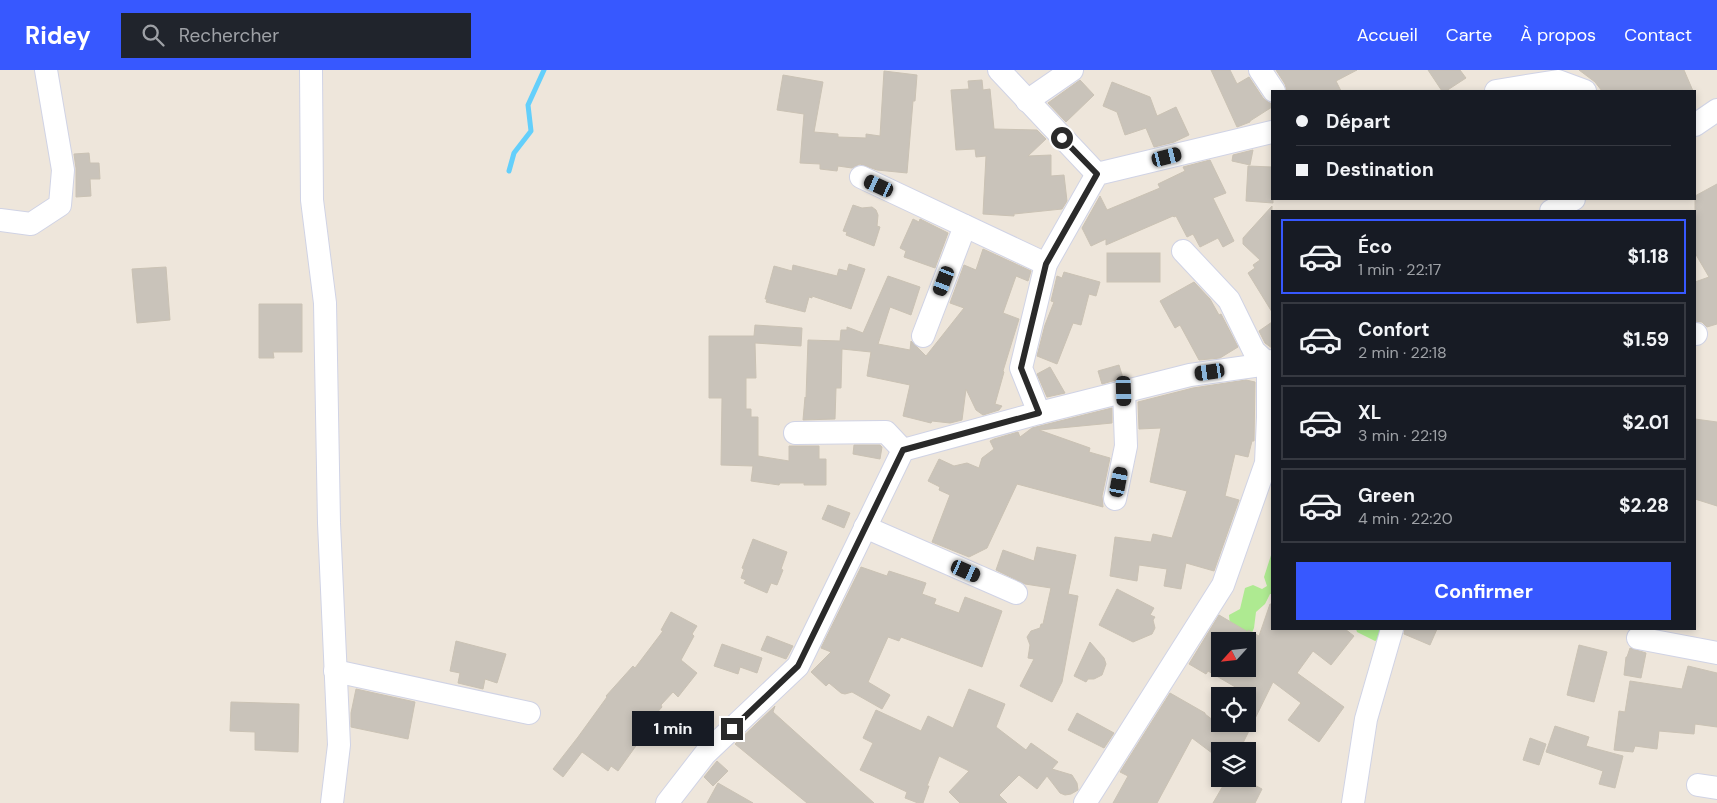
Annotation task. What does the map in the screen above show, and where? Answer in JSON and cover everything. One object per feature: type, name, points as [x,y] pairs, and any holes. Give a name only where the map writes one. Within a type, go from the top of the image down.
[{"type":"street","points":[[0,220],[31,224],[60,205],[63,170],[46,70]]},
{"type":"street","points":[[311,70],[312,200],[325,303],[328,523],[339,745],[332,803]]},
{"type":"street","points":[[999,70],[1097,174]]},
{"type":"street","points":[[1027,101],[1072,70]]},
{"type":"street","points":[[1260,70],[1273,90]]},
{"type":"street","points":[[1500,90],[1553,75],[1583,90]]},
{"type":"street","points":[[1696,124],[1717,110]]},
{"type":"street","points":[[1039,413],[1021,368],[1046,264],[1097,174],[1271,132]]},
{"type":"street","points":[[861,177],[1046,264]]},
{"type":"street","points":[[1553,210],[1572,200]]},
{"type":"street","points":[[923,336],[965,226]]},
{"type":"street","points":[[1183,251],[1229,300],[1254,351],[1270,362]]},
{"type":"street","points":[[667,803],[705,754],[798,666],[903,450],[1190,375],[1270,362]]},
{"type":"street","points":[[1085,803],[1223,586],[1266,462],[1270,419],[1270,362]]},
{"type":"street","points":[[1115,499],[1126,446],[1124,391]]},
{"type":"street","points":[[795,433],[886,432],[903,450]]},
{"type":"street","points":[[865,527],[1016,593]]},
{"type":"street","points":[[1353,803],[1366,719],[1392,630]]},
{"type":"street","points":[[1638,638],[1717,653]]},
{"type":"street","points":[[335,671],[529,713]]},
{"type":"green space","points":[[1271,555],[1271,594],[1265,604],[1256,612],[1252,632],[1244,632],[1230,626],[1229,615],[1240,609],[1245,588],[1253,585],[1262,589],[1267,586],[1264,577]]},
{"type":"green space","points":[[1356,630],[1392,630],[1375,641]]},
{"type":"building","points":[[1211,70],[1230,70],[1237,84],[1249,77],[1263,98],[1271,104],[1271,108],[1250,122],[1237,127]]},
{"type":"building","points":[[1276,70],[1357,70],[1336,81],[1340,90],[1287,90]]},
{"type":"building","points":[[1428,70],[1460,70],[1466,78],[1448,90],[1441,90]]},
{"type":"building","points":[[1579,70],[1684,70],[1693,90],[1601,90],[1595,82]]},
{"type":"building","points":[[884,71],[917,75],[907,173],[877,170],[860,164],[852,168],[838,166],[837,171],[820,169],[820,164],[800,163],[804,114],[777,110],[783,75],[823,82],[814,132],[838,134],[838,137],[866,138],[866,134],[880,136]]},
{"type":"building","points":[[982,80],[983,90],[990,89],[994,129],[1037,130],[1046,139],[1028,156],[1051,155],[1051,176],[1064,175],[1067,201],[1062,209],[1014,214],[1014,216],[983,214],[986,156],[976,157],[975,149],[956,150],[951,90],[969,89],[968,81]]},
{"type":"building","points":[[1080,80],[1094,95],[1066,122],[1048,103]]},
{"type":"building","points":[[1112,82],[1150,97],[1157,116],[1176,107],[1189,135],[1174,142],[1154,147],[1146,128],[1125,135],[1117,112],[1103,106]]},
{"type":"building","points":[[1253,150],[1250,165],[1232,161],[1233,155]]},
{"type":"building","points":[[89,153],[90,163],[99,163],[100,179],[90,179],[91,196],[76,197],[74,154]]},
{"type":"building","points":[[1210,160],[1226,193],[1213,198],[1234,241],[1223,247],[1218,238],[1200,247],[1193,234],[1187,237],[1176,216],[1173,216],[1106,245],[1106,239],[1091,246],[1082,228],[1100,196],[1107,210],[1160,188],[1158,184],[1185,171],[1183,167]]},
{"type":"building","points":[[1248,166],[1271,167],[1271,200],[1273,200],[1273,203],[1246,201]]},
{"type":"building","points":[[1717,184],[1717,324],[1707,327],[1702,322],[1696,321],[1696,282],[1709,277],[1696,255],[1696,195]]},
{"type":"building","points":[[853,205],[862,208],[872,207],[876,210],[878,215],[877,226],[880,227],[874,246],[846,235],[847,232],[843,231]]},
{"type":"building","points":[[1272,206],[1271,310],[1248,273],[1255,268],[1253,265],[1260,260],[1243,244],[1243,238]]},
{"type":"building","points":[[913,219],[919,222],[920,219],[948,233],[935,268],[904,257],[906,251],[900,248]]},
{"type":"building","points":[[983,249],[1031,271],[1028,281],[1016,276],[1003,313],[1019,319],[995,404],[1002,406],[999,410],[983,415],[976,410],[966,389],[962,420],[950,423],[932,421],[931,423],[903,416],[910,385],[867,376],[871,352],[842,349],[841,388],[836,388],[835,419],[803,420],[806,398],[808,340],[840,341],[841,330],[847,330],[847,327],[863,333],[888,276],[920,287],[911,315],[890,307],[878,344],[910,350],[911,341],[926,356],[964,308],[950,303],[964,265],[976,270]]},
{"type":"building","points":[[1107,253],[1160,253],[1160,282],[1107,282]]},
{"type":"building","points":[[849,264],[865,269],[851,309],[812,296],[812,298],[809,297],[805,312],[766,302],[767,299],[765,299],[774,266],[792,271],[793,265],[837,276],[839,269],[847,271]]},
{"type":"building","points":[[166,267],[170,320],[137,323],[132,269]]},
{"type":"building","points":[[1064,272],[1100,282],[1096,296],[1089,294],[1081,325],[1073,323],[1057,364],[1037,356],[1045,325],[1054,302],[1051,301],[1057,276],[1062,278]]},
{"type":"building","points":[[1194,282],[1210,299],[1219,315],[1221,314],[1238,347],[1220,358],[1199,360],[1180,325],[1175,328],[1160,301]]},
{"type":"building","points":[[259,304],[302,304],[302,352],[273,352],[274,358],[259,358]]},
{"type":"building","points":[[1271,323],[1271,347],[1265,343],[1259,331]]},
{"type":"building","points":[[755,325],[802,328],[801,346],[755,343],[756,378],[746,378],[746,409],[751,409],[751,417],[758,417],[758,456],[789,461],[789,446],[819,446],[819,459],[826,459],[826,485],[780,483],[779,485],[751,481],[753,466],[721,465],[722,398],[709,398],[709,336],[754,336]]},
{"type":"building","points":[[1119,365],[1123,378],[1102,384],[1098,371]]},
{"type":"building","points":[[1050,367],[1065,393],[1047,397],[1037,374]]},
{"type":"building","points":[[1246,380],[1255,382],[1254,441],[1252,441],[1248,457],[1235,454],[1225,496],[1239,500],[1214,571],[1186,563],[1181,589],[1164,586],[1167,569],[1139,565],[1137,581],[1110,576],[1115,537],[1151,542],[1153,534],[1172,538],[1187,491],[1150,482],[1161,428],[1139,429],[1138,402],[1193,388]]},
{"type":"building","points":[[1112,408],[1112,423],[1039,430],[1090,448],[1089,452],[1110,458],[1102,496],[1103,507],[1017,484],[987,548],[969,557],[932,542],[950,495],[939,490],[940,487],[928,481],[939,459],[954,466],[967,463],[979,468],[982,458],[994,449],[990,441],[994,439],[1018,432],[1020,437],[1032,428]]},
{"type":"building","points":[[1696,419],[1717,422],[1717,506],[1696,499]]},
{"type":"building","points":[[854,445],[880,445],[882,447],[880,459],[853,454]]},
{"type":"building","points":[[828,505],[850,513],[844,528],[822,519]]},
{"type":"building","points":[[753,539],[787,552],[777,585],[771,583],[767,593],[744,583],[746,580],[741,578],[744,569],[742,568]]},
{"type":"building","points":[[1037,547],[1076,555],[1068,594],[1078,596],[1062,682],[1052,702],[1020,686],[1034,659],[1028,658],[1030,645],[1027,637],[1031,631],[1040,628],[1041,624],[1043,624],[1051,588],[1025,584],[996,570],[1003,550],[1034,561]]},
{"type":"building","points":[[861,567],[887,576],[889,571],[926,583],[922,594],[936,599],[934,604],[959,613],[965,597],[1002,611],[982,667],[901,637],[899,641],[888,637],[868,682],[890,695],[882,709],[852,692],[841,693],[829,683],[826,686],[811,672],[831,652],[821,648]]},
{"type":"building","points":[[1117,589],[1154,608],[1150,615],[1155,617],[1153,620],[1155,628],[1152,634],[1133,642],[1099,625]]},
{"type":"building","points":[[1270,604],[1271,630],[1346,630],[1354,636],[1331,665],[1313,651],[1297,673],[1344,707],[1319,742],[1288,720],[1301,703],[1273,682],[1256,717],[1256,687],[1235,687],[1220,678],[1256,678],[1256,634],[1259,636]]},
{"type":"building","points":[[671,612],[697,626],[692,634],[694,636],[681,660],[697,673],[678,697],[673,692],[661,705],[662,707],[639,733],[643,736],[618,771],[611,766],[608,771],[582,752],[563,777],[553,769],[606,696],[633,666],[635,668],[663,631],[661,630]]},
{"type":"building","points":[[1219,615],[1248,632],[1211,632],[1211,673],[1208,671],[1206,674],[1189,664]]},
{"type":"building","points":[[1405,630],[1437,630],[1430,645],[1404,634]]},
{"type":"building","points":[[767,636],[793,646],[786,659],[761,650]]},
{"type":"building","points":[[456,641],[506,654],[497,683],[485,679],[483,689],[458,683],[460,673],[450,671]]},
{"type":"building","points":[[1090,642],[1104,658],[1106,664],[1102,675],[1094,679],[1088,679],[1086,682],[1074,676]]},
{"type":"building","points":[[722,644],[762,658],[757,673],[740,667],[738,674],[714,666]]},
{"type":"building","points":[[1579,645],[1607,652],[1594,702],[1567,695]]},
{"type":"building","points":[[1630,648],[1646,653],[1641,678],[1624,675],[1626,657]]},
{"type":"building","points":[[1688,666],[1717,673],[1717,727],[1695,724],[1694,734],[1659,731],[1657,749],[1635,746],[1633,752],[1614,750],[1619,711],[1625,712],[1630,681],[1682,689]]},
{"type":"building","points":[[356,689],[415,702],[408,739],[351,727],[351,713]]},
{"type":"building","points":[[969,689],[1005,704],[996,727],[1026,750],[1031,743],[1058,762],[1052,769],[1072,775],[1077,783],[1078,790],[1065,795],[1060,793],[1047,776],[1037,789],[1019,775],[999,795],[1007,803],[960,803],[949,792],[969,771],[939,756],[927,786],[929,786],[923,803],[918,803],[905,798],[907,792],[860,770],[873,743],[863,738],[876,710],[921,731],[928,716],[953,728]]},
{"type":"building","points":[[1170,693],[1211,719],[1211,732],[1248,732],[1243,742],[1211,742],[1211,752],[1192,738],[1157,803],[1113,803],[1128,776],[1120,772]]},
{"type":"building","points":[[231,702],[299,704],[298,752],[255,750],[255,732],[230,731]]},
{"type":"building","points":[[775,706],[773,712],[874,803],[807,803],[735,744]]},
{"type":"building","points":[[1077,713],[1114,733],[1104,748],[1068,730]]},
{"type":"building","points":[[1555,726],[1589,737],[1586,746],[1623,756],[1615,788],[1599,784],[1603,771],[1546,752]]},
{"type":"building","points":[[1530,738],[1546,744],[1539,765],[1523,760]]},
{"type":"building","points":[[717,761],[728,771],[713,786],[704,777]]},
{"type":"building","points":[[718,783],[753,803],[707,803]]},
{"type":"building","points":[[1256,786],[1262,789],[1255,803],[1213,803],[1222,787]]},
{"type":"waterway","points":[[509,171],[514,153],[531,131],[528,105],[544,70]]},
{"type":"route","points":[[732,729],[798,666],[903,450],[1039,413],[1021,368],[1046,264],[1097,174],[1062,138]]}]
